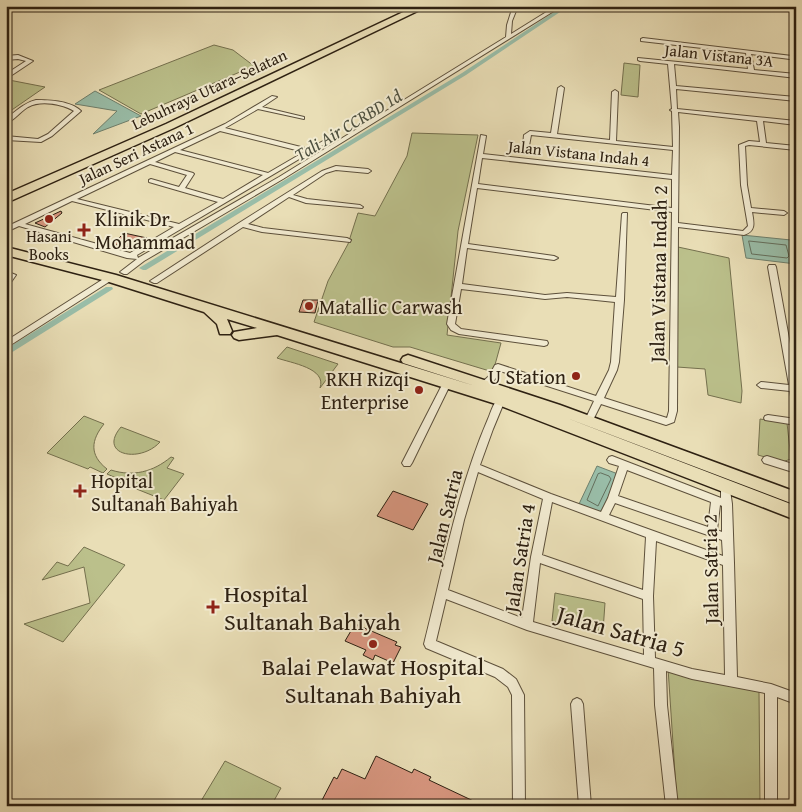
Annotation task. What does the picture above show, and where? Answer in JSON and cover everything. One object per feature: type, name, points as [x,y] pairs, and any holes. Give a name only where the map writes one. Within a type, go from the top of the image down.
[{"type":"highway","name":"Lebuhraya Utara–Selatan","points":[[6,199],[84,160],[412,6]]},
{"type":"highway","name":"Lebuhraya Utara–Selatan","points":[[6,192],[170,126],[424,6]]},
{"type":"highway","points":[[6,242],[154,281],[248,315],[285,331],[500,400],[796,513]]},
{"type":"highway","points":[[6,251],[111,278],[206,307],[248,315],[484,384],[589,420],[796,499]]},
{"type":"highway","points":[[206,307],[232,333],[285,331]]},
{"type":"street","points":[[61,6],[76,10]]},
{"type":"street","points":[[509,37],[510,17],[516,6]]},
{"type":"street","points":[[124,272],[141,259],[281,178],[560,6]]},
{"type":"street","points":[[643,40],[790,57]]},
{"type":"street","points":[[748,52],[751,72]]},
{"type":"street","points":[[6,58],[20,57],[30,62],[6,77]]},
{"type":"street","name":"Jalan Vistana 3A","points":[[640,59],[796,76]]},
{"type":"street","points":[[671,63],[673,110],[676,128]]},
{"type":"street","points":[[672,87],[796,100]]},
{"type":"street","points":[[554,135],[561,88]]},
{"type":"street","points":[[613,142],[615,92]]},
{"type":"street","name":"Jalan Seri Astana 1","points":[[6,230],[220,129],[274,97]]},
{"type":"street","points":[[6,122],[29,104],[38,101],[72,107],[78,111],[50,135],[39,141],[6,138]]},
{"type":"street","points":[[256,107],[302,118]]},
{"type":"street","points":[[673,110],[796,123]]},
{"type":"street","points":[[760,119],[763,144]]},
{"type":"street","name":"Jalan Vistana Indah 2","points":[[600,400],[666,422],[671,420],[673,411],[676,128]]},
{"type":"street","points":[[220,129],[309,151]]},
{"type":"street","points":[[526,146],[529,133],[676,148]]},
{"type":"street","points":[[483,136],[466,246],[451,324],[454,328],[467,332],[544,343]]},
{"type":"street","points":[[130,256],[325,142]]},
{"type":"street","points":[[675,225],[744,233],[749,230],[751,226],[744,185],[742,146],[744,144],[763,144],[796,148]]},
{"type":"street","points":[[174,150],[269,175]]},
{"type":"street","name":"Jalan Vistana Indah 4","points":[[481,156],[675,177]]},
{"type":"street","points":[[150,162],[191,174],[181,189]]},
{"type":"street","points":[[154,281],[330,169],[368,171]]},
{"type":"street","points":[[151,181],[224,201]]},
{"type":"street","points":[[475,186],[675,210]]},
{"type":"street","points":[[288,194],[303,200],[360,207]]},
{"type":"street","points":[[71,199],[180,227]]},
{"type":"street","points":[[749,210],[784,213]]},
{"type":"street","points":[[589,420],[600,400],[615,362],[625,214]]},
{"type":"street","points":[[18,224],[141,259]]},
{"type":"street","points":[[242,224],[262,230],[347,240]]},
{"type":"street","points":[[466,246],[554,258]]},
{"type":"street","points":[[772,267],[796,402]]},
{"type":"street","points":[[6,273],[12,275],[6,283]]},
{"type":"street","points":[[6,345],[111,278]]},
{"type":"street","points":[[458,286],[545,297],[562,295],[620,300]]},
{"type":"street","points":[[484,384],[492,378],[498,367],[600,400]]},
{"type":"street","points":[[407,463],[448,383]]},
{"type":"street","points":[[761,385],[795,389]]},
{"type":"street","name":"Jalan Satria","points":[[500,400],[484,436],[474,467],[457,529],[430,644],[499,673],[512,683],[518,695],[519,806]]},
{"type":"street","points":[[768,418],[796,422]]},
{"type":"street","points":[[612,460],[727,504]]},
{"type":"street","points":[[767,460],[796,469]]},
{"type":"street","points":[[603,518],[613,498],[624,465]]},
{"type":"street","points":[[474,467],[603,518],[729,563]]},
{"type":"street","name":"Jalan Satria 2","points":[[726,486],[731,681]]},
{"type":"street","name":"Jalan Satria 4","points":[[527,626],[536,557],[548,496]]},
{"type":"street","points":[[613,498],[728,538]]},
{"type":"street","points":[[712,533],[716,500]]},
{"type":"street","points":[[651,536],[648,596],[650,648],[661,705],[672,806]]},
{"type":"street","points":[[536,557],[648,596]]},
{"type":"street","name":"Jalan Satria 5","points":[[443,593],[527,626],[692,674],[770,689],[793,698]]},
{"type":"street","points":[[770,689],[771,806]]},
{"type":"street","points":[[577,704],[585,806]]},
{"type":"shaded area","points":[[214,45],[233,50],[254,66],[141,114],[99,90]]},
{"type":"shaded area","points":[[624,63],[640,65],[638,97],[621,95]]},
{"type":"shaded area","points":[[6,81],[45,87],[6,114]]},
{"type":"shaded area","points":[[412,133],[478,135],[458,231],[447,335],[501,343],[493,372],[410,347],[393,347],[314,322],[328,281],[348,244],[358,213],[375,216],[407,156]]},
{"type":"shaded area","points":[[678,247],[729,258],[742,391],[741,403],[708,395],[705,369],[677,367]]},
{"type":"shaded area","points":[[287,347],[338,364],[320,388],[321,381],[313,371],[299,364],[277,358]]},
{"type":"shaded area","points":[[84,416],[104,424],[94,442],[97,458],[107,469],[103,473],[47,453]]},
{"type":"shaded area","points":[[760,419],[787,423],[791,459],[782,462],[758,455]]},
{"type":"shaded area","points":[[121,427],[160,442],[152,449],[142,453],[124,453],[118,450],[114,444],[115,437]]},
{"type":"shaded area","points":[[171,457],[174,458],[167,468],[184,474],[164,500],[119,482],[121,480],[107,474],[111,470],[135,473],[150,470]]},
{"type":"shaded area","points":[[84,547],[125,565],[63,642],[24,624],[90,603],[84,567],[42,580],[57,562],[68,566]]},
{"type":"shaded area","points":[[555,593],[605,603],[603,631],[552,621]]},
{"type":"shaded area","points":[[668,668],[759,691],[760,806],[677,804]]},
{"type":"shaded area","points":[[225,761],[281,788],[271,806],[198,806]]},
{"type":"water","points":[[95,91],[141,116],[93,134],[117,111],[75,104]]},
{"type":"water","points":[[742,235],[791,240],[796,264],[746,258]]},
{"type":"water","points":[[597,466],[618,474],[602,513],[579,504]]},
{"type":"building","name":"Hasani Books","points":[[61,211],[62,213],[45,227],[35,223]]},
{"type":"building","points":[[124,233],[147,238],[133,246],[125,247],[113,244]]},
{"type":"building","name":"Matallic Carwash","points":[[303,300],[318,300],[315,313],[299,312]]},
{"type":"building","points":[[393,491],[428,504],[413,530],[377,516]]},
{"type":"building","name":"Balai Pelawat Hospital Sultanah Bahiyah","points":[[355,624],[397,642],[395,645],[401,647],[393,663],[375,655],[373,660],[363,655],[366,650],[345,641]]},
{"type":"building","points":[[376,756],[412,773],[414,769],[431,777],[429,780],[484,806],[319,806],[334,777],[337,779],[342,769],[365,779]]},
{"type":"waterway","name":"Tali Air CCRBD 1d","points":[[143,268],[464,74],[567,6]]},
{"type":"waterway","name":"Tali Air CCRBD 1d","points":[[6,353],[109,289]]},
{"type":"place","name":"Hasani Books","points":[[49,219]]},
{"type":"place","name":"Klinik Dr Mohammad","points":[[84,230]]},
{"type":"place","name":"Matallic Carwash","points":[[309,306]]},
{"type":"place","name":"U Station","points":[[576,376]]},
{"type":"place","name":"RKH Rizqi Enterprise","points":[[419,390]]},
{"type":"place","name":"Hopital Sultanah Bahiyah","points":[[80,491]]},
{"type":"place","name":"Hospital Sultanah Bahiyah","points":[[213,607]]},
{"type":"place","name":"Balai Pelawat Hospital Sultanah Bahiyah","points":[[373,644]]}]
